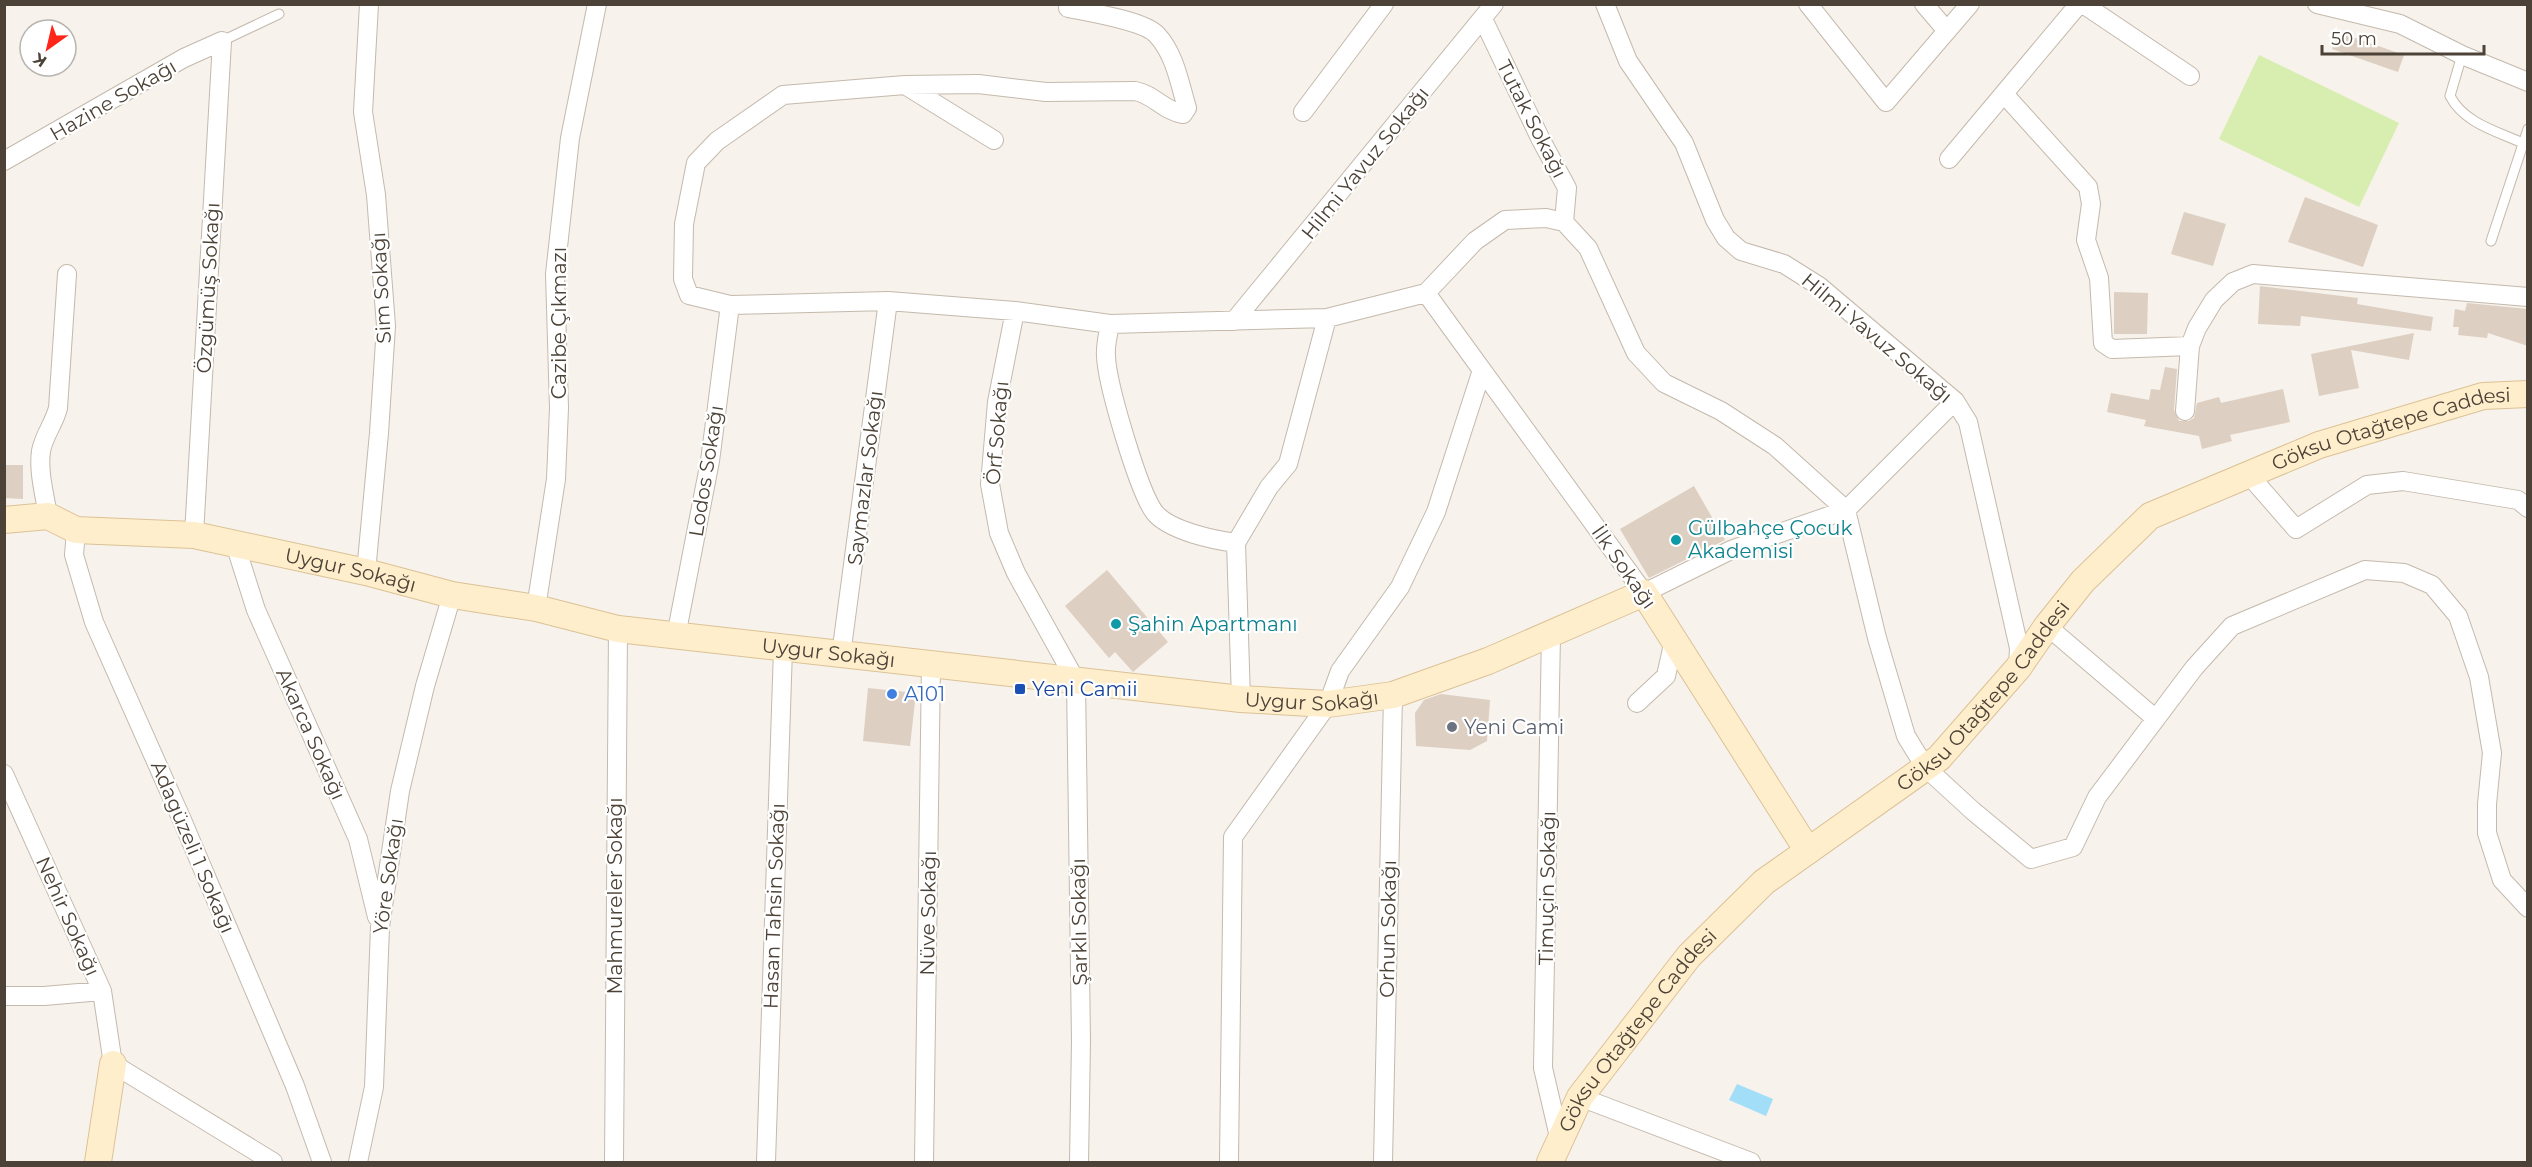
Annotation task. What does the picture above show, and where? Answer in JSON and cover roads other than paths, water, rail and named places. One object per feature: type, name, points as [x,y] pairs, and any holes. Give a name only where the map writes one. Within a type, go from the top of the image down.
[{"type":"street","name":"Sim Sokağı","points":[[366,572],[386,326],[376,195],[363,112],[369,4]]},
{"type":"street","name":"Cazibe Çıkmazı","points":[[536,608],[556,479],[559,408],[555,273],[570,138],[597,4]]},
{"type":"street","points":[[1303,112],[1384,4]]},
{"type":"street","name":"Hilmi Yavuz Sokağı","points":[[1234,321],[1494,4]]},
{"type":"street","name":"Hilmi Yavuz Sokağı","points":[[1605,4],[1628,61],[1684,143],[1715,220],[1726,238],[1741,251],[1784,264],[1820,286],[1955,401],[1968,422],[2019,648],[2018,668]]},
{"type":"street","points":[[1808,4],[1886,102],[1970,4]]},
{"type":"street","points":[[1924,4],[1947,31]]},
{"type":"street","points":[[1948,159],[2081,4],[2190,76]]},
{"type":"street","points":[[2317,4],[2400,24],[2462,55],[2528,82]]},
{"type":"street","points":[[1068,8],[1135,23],[1156,33],[1171,57],[1187,108],[1183,114],[1172,112],[1143,92],[1135,91],[1046,92],[978,84],[905,85],[783,95],[717,141],[696,164],[684,224],[683,279],[688,295],[730,305],[888,301],[1015,311],[1110,324],[1327,318],[1426,293],[1475,241],[1505,220],[1546,218],[1564,222],[1588,248],[1636,353],[1665,383],[1721,411],[1775,446],[1846,510],[1877,638],[1906,736],[1925,767],[2031,859],[2073,847],[2097,797],[2194,668],[2232,626],[2365,570],[2404,573],[2432,585],[2458,616],[2479,677],[2492,753],[2487,804],[2487,833],[2502,879],[2528,908]]},
{"type":"street","name":"Tutak Sokağı","points":[[1483,20],[1567,188],[1564,222]]},
{"type":"street","name":"Hazine Sokaḡı","points":[[4,161],[184,58],[222,41]]},
{"type":"street","name":"Özgümüş Sokağı","points":[[194,535],[222,41]]},
{"type":"street","points":[[905,85],[994,140]]},
{"type":"street","points":[[2004,94],[2088,187],[2091,204],[2086,240],[2099,278],[2103,343],[2112,349],[2190,346]]},
{"type":"street","points":[[4,520],[48,516],[41,453],[45,435],[54,423],[58,408],[68,274]]},
{"type":"street","points":[[2185,411],[2190,346],[2197,328],[2214,300],[2233,282],[2253,274],[2528,297]]},
{"type":"street","name":"İlk Sokağı","points":[[1426,293],[1644,593],[1808,851]]},
{"type":"street","name":"Saymazlar Sokağı","points":[[842,655],[888,301]]},
{"type":"street","name":"Lodos Sokağı","points":[[676,636],[710,461],[730,305]]},
{"type":"street","name":"Örf Sokağı","points":[[1015,311],[997,402],[990,484],[999,533],[1016,573],[1076,681]]},
{"type":"street","points":[[1241,699],[1236,543],[1269,487],[1288,464],[1327,318]]},
{"type":"street","points":[[1110,324],[1106,355],[1110,384],[1144,495],[1156,515],[1191,534],[1236,543]]},
{"type":"street","points":[[1229,1162],[1233,837],[1328,704],[1341,671],[1400,586],[1436,512],[1482,370]]},
{"type":"street","name":"Göksu Otağtepe Caddesi","points":[[1555,1152],[1580,1096],[1689,956],[1764,882],[1939,758],[2018,668],[2047,626],[2083,581],[2150,516],[2319,445],[2483,396],[2528,394]]},
{"type":"street","points":[[1644,593],[1731,550],[1846,510],[1955,401]]},
{"type":"street","points":[[2249,475],[2296,529],[2367,485],[2391,482],[2403,481],[2518,500],[2528,508]]},
{"type":"street","name":"Uygur Sokağı","points":[[48,516],[76,530],[194,535],[366,572],[453,595],[536,608],[618,629],[1241,699],[1328,704],[1393,695],[1488,661],[1644,593]]},
{"type":"street","name":"Adagüzeli 1 Sokaḡı","points":[[76,530],[74,555],[94,622],[182,820],[295,1086],[322,1162]]},
{"type":"street","name":"Akarca Sokağı","points":[[235,544],[255,610],[358,839],[380,927]]},
{"type":"street","name":"Yöre Sokağı","points":[[358,1162],[374,1087],[380,927],[400,791],[425,686],[453,595]]},
{"type":"street","points":[[2047,626],[2156,719]]},
{"type":"street","name":"Mahmureler Sokağı","points":[[614,1162],[618,629]]},
{"type":"street","name":"Timuçin Sokağı","points":[[1551,634],[1543,1068],[1555,1152]]},
{"type":"street","points":[[1637,703],[1666,676],[1674,640]]},
{"type":"street","name":"Hasan Tahsin Sokağı","points":[[766,1162],[783,649]]},
{"type":"street","name":"Nüve Sokağı","points":[[924,1162],[931,664]]},
{"type":"street","name":"Şarklı Sokağı","points":[[1076,681],[1081,1041],[1078,1162]]},
{"type":"street","name":"Orhun Sokağı","points":[[1383,1162],[1393,695]]},
{"type":"street","name":"Nehir Sokağı","points":[[4,774],[102,991],[113,1064]]},
{"type":"street","points":[[4,996],[44,996],[102,991]]},
{"type":"street","points":[[98,1162],[113,1064],[273,1162]]},
{"type":"street","points":[[1580,1096],[1751,1162]]},
{"type":"lane","points":[[222,41],[279,14]]},
{"type":"lane","points":[[2462,55],[2450,96],[2456,109],[2465,117],[2523,143]]},
{"type":"lane","points":[[2492,241],[2528,129]]},
{"type":"water","points":[[1737,1084],[1773,1099],[1766,1116],[1729,1100]]},
{"type":"place","name":"Gülbahçe Çocuk Akademisi","points":[[1676,540]]},
{"type":"place","name":"Şahin Apartmanı","points":[[1116,624]]},
{"type":"place","name":"Yeni Camii","points":[[1020,689]]},
{"type":"place","name":"A101","points":[[892,694]]},
{"type":"place","name":"Yeni Cami","points":[[1452,727]]}]
